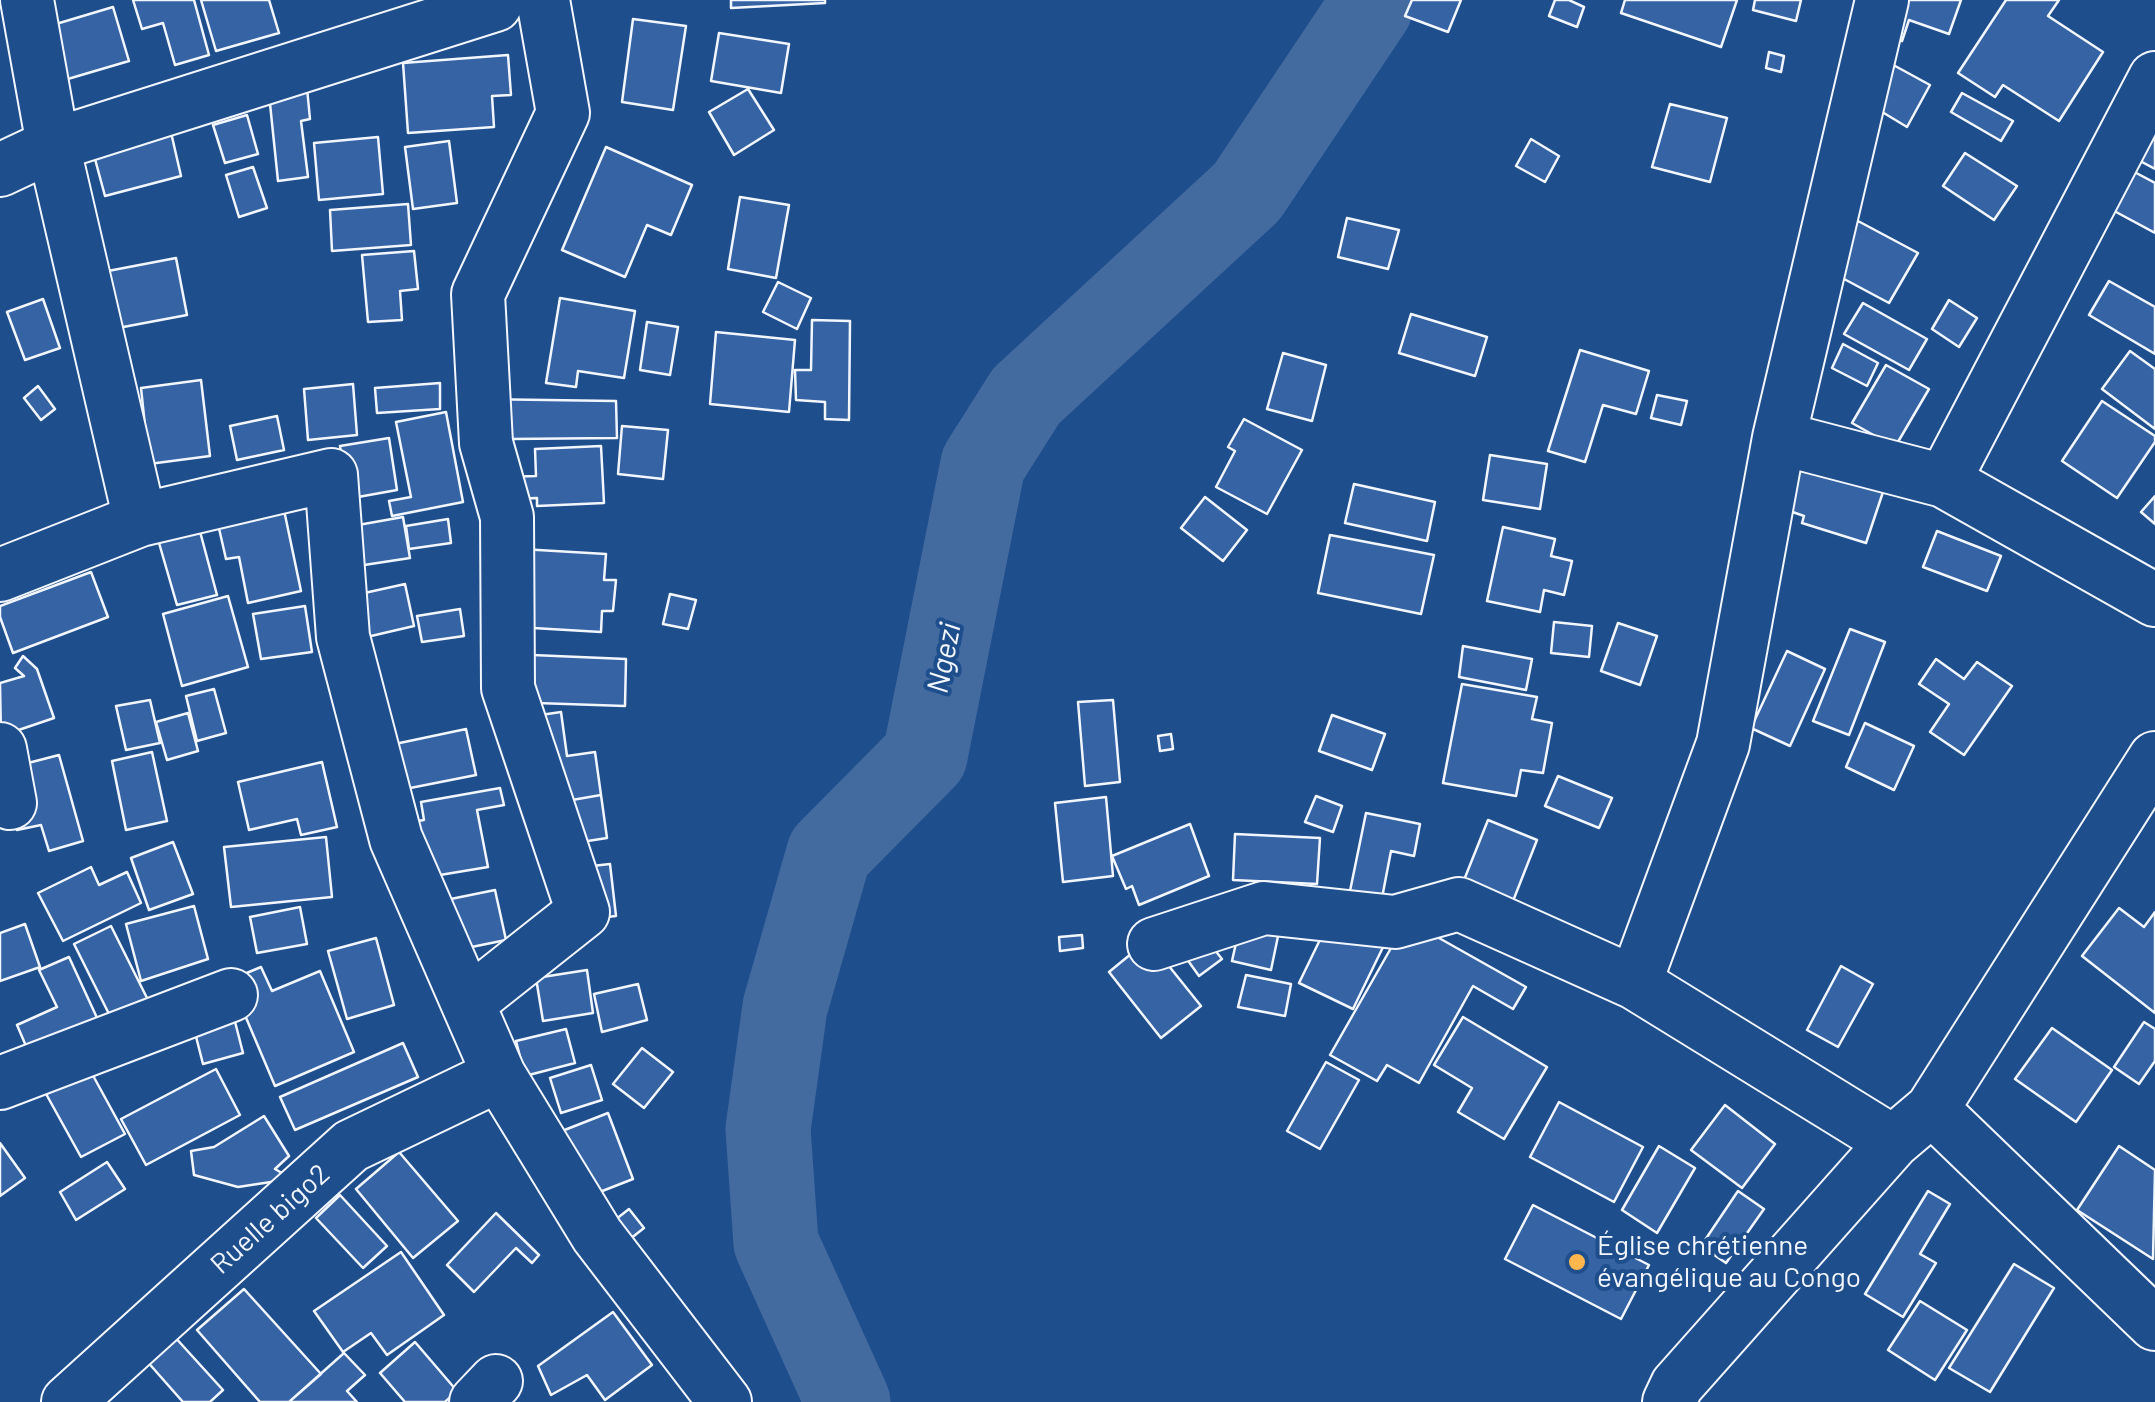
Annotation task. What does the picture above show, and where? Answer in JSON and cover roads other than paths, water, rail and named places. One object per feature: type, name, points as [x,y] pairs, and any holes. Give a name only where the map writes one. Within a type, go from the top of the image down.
[{"type":"street","points":[[27,0],[53,146],[140,520]]},
{"type":"street","points":[[0,170],[53,146],[476,11],[498,0]]},
{"type":"street","points":[[468,1003],[582,912],[508,688],[507,517],[486,443],[478,294],[563,113],[542,0]]},
{"type":"street","points":[[1635,983],[1723,744],[1778,438],[1882,0]]},
{"type":"street","points":[[1944,481],[2155,78]]},
{"type":"street","points":[[1778,438],[1944,481],[2155,600]]},
{"type":"street","points":[[0,574],[140,520],[332,475],[343,636],[396,839],[498,1075],[596,1235],[725,1402]]},
{"type":"street","points":[[0,749],[10,803]]},
{"type":"street","points":[[1669,1402],[1677,1385],[1893,1142],[1932,1109],[2155,758]]},
{"type":"street","points":[[1154,944],[1264,908],[1395,922],[1459,904],[1635,983],[1893,1142]]},
{"type":"street","points":[[0,1082],[231,995]]},
{"type":"street","name":"Ruelle bigo2","points":[[68,1402],[351,1146],[498,1075]]},
{"type":"street","points":[[1932,1109],[2155,1324]]},
{"type":"waterway","name":"Ngezi","points":[[848,1402],[776,1243],[768,1129],[785,1007],[829,853],[925,756],[983,464],[1026,396],[1247,192],[1370,8],[1371,0]]},
{"type":"place","name":"Église chrétienne évangélique au Congo","points":[[1577,1262]]}]
